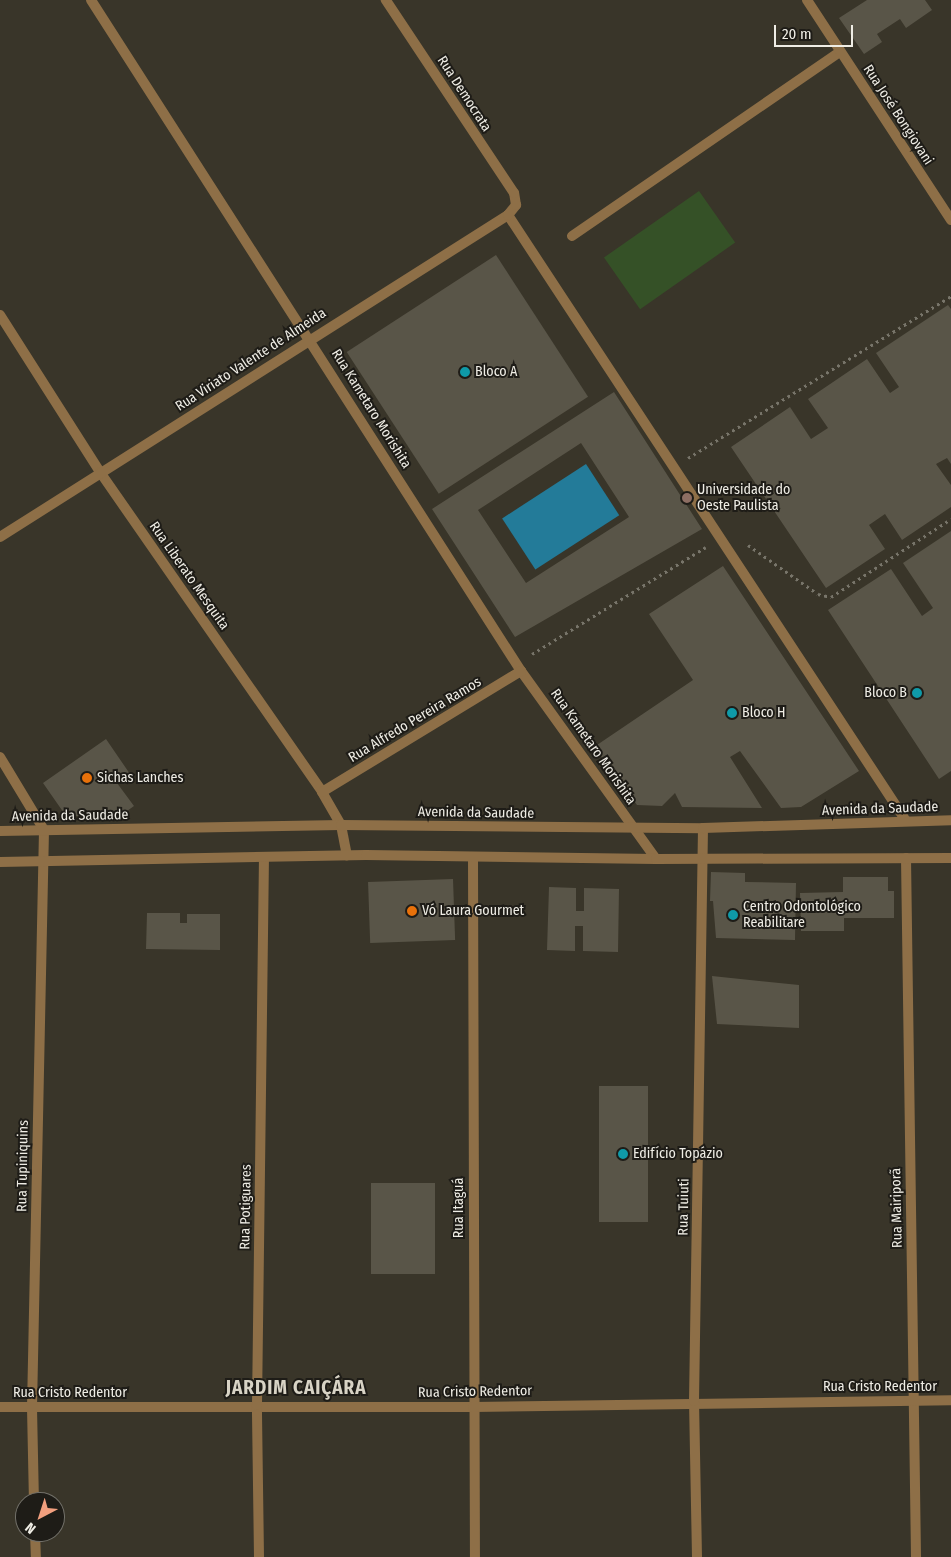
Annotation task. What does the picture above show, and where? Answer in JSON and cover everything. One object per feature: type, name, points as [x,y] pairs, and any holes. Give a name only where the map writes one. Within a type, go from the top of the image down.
[{"type":"street","name":"Rua Kametaro Morishita","points":[[91,0],[310,338],[519,667],[656,859]]},
{"type":"street","name":"Rua Democrata","points":[[386,0],[514,193],[516,205]]},
{"type":"street","name":"Rua José Bongiovani","points":[[807,0],[951,220]]},
{"type":"street","points":[[572,236],[840,52]]},
{"type":"street","name":"Rua Viriato Valente de Almeida","points":[[0,537],[310,338],[508,214],[516,205]]},
{"type":"street","points":[[508,214],[722,537],[906,821]]},
{"type":"street","name":"Rua Liberato Mesquita","points":[[0,315],[100,472],[322,792],[341,825],[347,855]]},
{"type":"street","name":"Rua Alfredo Pereira Ramos","points":[[322,792],[519,667]]},
{"type":"street","points":[[0,758],[44,830]]},
{"type":"street","name":"Avenida da Saudade","points":[[0,831],[341,825],[703,828],[951,820]]},
{"type":"street","name":"Rua Tuiuti","points":[[697,1557],[694,1401],[703,828]]},
{"type":"street","name":"Rua Tupiniquins","points":[[34,1492],[32,1408],[44,830]]},
{"type":"street","points":[[0,862],[347,855],[656,859],[951,858]]},
{"type":"street","name":"Rua Potiguares","points":[[259,1557],[257,1405],[264,857]]},
{"type":"street","name":"Rua Itaguá","points":[[473,858],[473,1407],[475,1557]]},
{"type":"street","name":"Rua Mairiporã","points":[[906,858],[916,1557]]},
{"type":"street","name":"Rua Cristo Redentor","points":[[0,1408],[257,1405],[473,1407],[694,1401],[951,1400]]},
{"type":"street","points":[[35,1542],[36,1557]]},
{"type":"path","points":[[674,466],[951,296]]},
{"type":"path","points":[[519,667],[722,537],[749,546],[818,594],[830,597],[951,520]]},
{"type":"green space","points":[[699,191],[735,243],[640,309],[604,258]]},
{"type":"water","points":[[586,464],[619,515],[535,570],[502,518]]},
{"type":"building","points":[[867,0],[925,0],[932,10],[906,28],[900,19],[877,34],[882,42],[864,54],[839,18]]},
{"type":"building","name":"Bloco A","points":[[496,255],[588,397],[439,494],[347,352]]},
{"type":"building","points":[[948,305],[951,309],[951,464],[947,458],[936,464],[951,485],[951,507],[902,540],[885,514],[869,525],[885,549],[826,588],[731,447],[790,407],[811,439],[828,428],[808,399],[867,359],[890,393],[899,387],[876,353]]},
{"type":"building","points":[[614,392],[702,529],[515,637],[432,509]],"holes":[[[581,443],[629,517],[526,583],[478,510]]]},
{"type":"building","name":"Bloco B","points":[[951,531],[951,771],[939,779],[828,610],[891,569],[922,616],[933,608],[903,563]]},
{"type":"building","name":"Bloco H","points":[[723,566],[859,771],[801,807],[781,808],[740,751],[730,757],[762,808],[682,807],[675,793],[662,806],[637,805],[594,747],[693,680],[649,614]]},
{"type":"building","name":"Sichas Lanches","points":[[106,739],[130,774],[117,783],[134,806],[120,816],[66,816],[43,783]]},
{"type":"building","points":[[711,872],[745,873],[745,882],[796,883],[795,940],[716,938],[713,901],[710,901]]},
{"type":"building","points":[[843,877],[888,877],[888,891],[894,891],[894,918],[844,918],[844,931],[801,931],[800,893],[843,892]]},
{"type":"building","name":"Vó Laura Gourmet","points":[[453,879],[455,940],[370,943],[368,882]]},
{"type":"building","points":[[549,887],[576,888],[576,911],[584,911],[584,888],[619,889],[618,952],[583,951],[583,926],[575,926],[575,951],[547,950]]},
{"type":"building","points":[[147,913],[180,913],[180,923],[187,923],[187,914],[220,914],[220,950],[146,949]]},
{"type":"building","points":[[712,976],[799,985],[799,1028],[717,1024]]},
{"type":"building","name":"Edifício Topázio","points":[[599,1086],[648,1086],[648,1222],[599,1222]]},
{"type":"building","points":[[371,1183],[435,1183],[435,1274],[371,1274]]},
{"type":"place","name":"Bloco A","points":[[465,372]]},
{"type":"place","name":"Universidade do Oeste Paulista","points":[[687,498]]},
{"type":"place","name":"Bloco B","points":[[917,693]]},
{"type":"place","name":"Bloco H","points":[[732,713]]},
{"type":"place","name":"Sichas Lanches","points":[[87,778]]},
{"type":"place","name":"Vó Laura Gourmet","points":[[412,911]]},
{"type":"place","name":"Centro Odontológico Reabilitare","points":[[733,915]]},
{"type":"place","name":"Edifício Topázio","points":[[623,1154]]},
{"type":"district","name":"JARDIM CAIÇÁRA","points":[[296,1388]]}]
